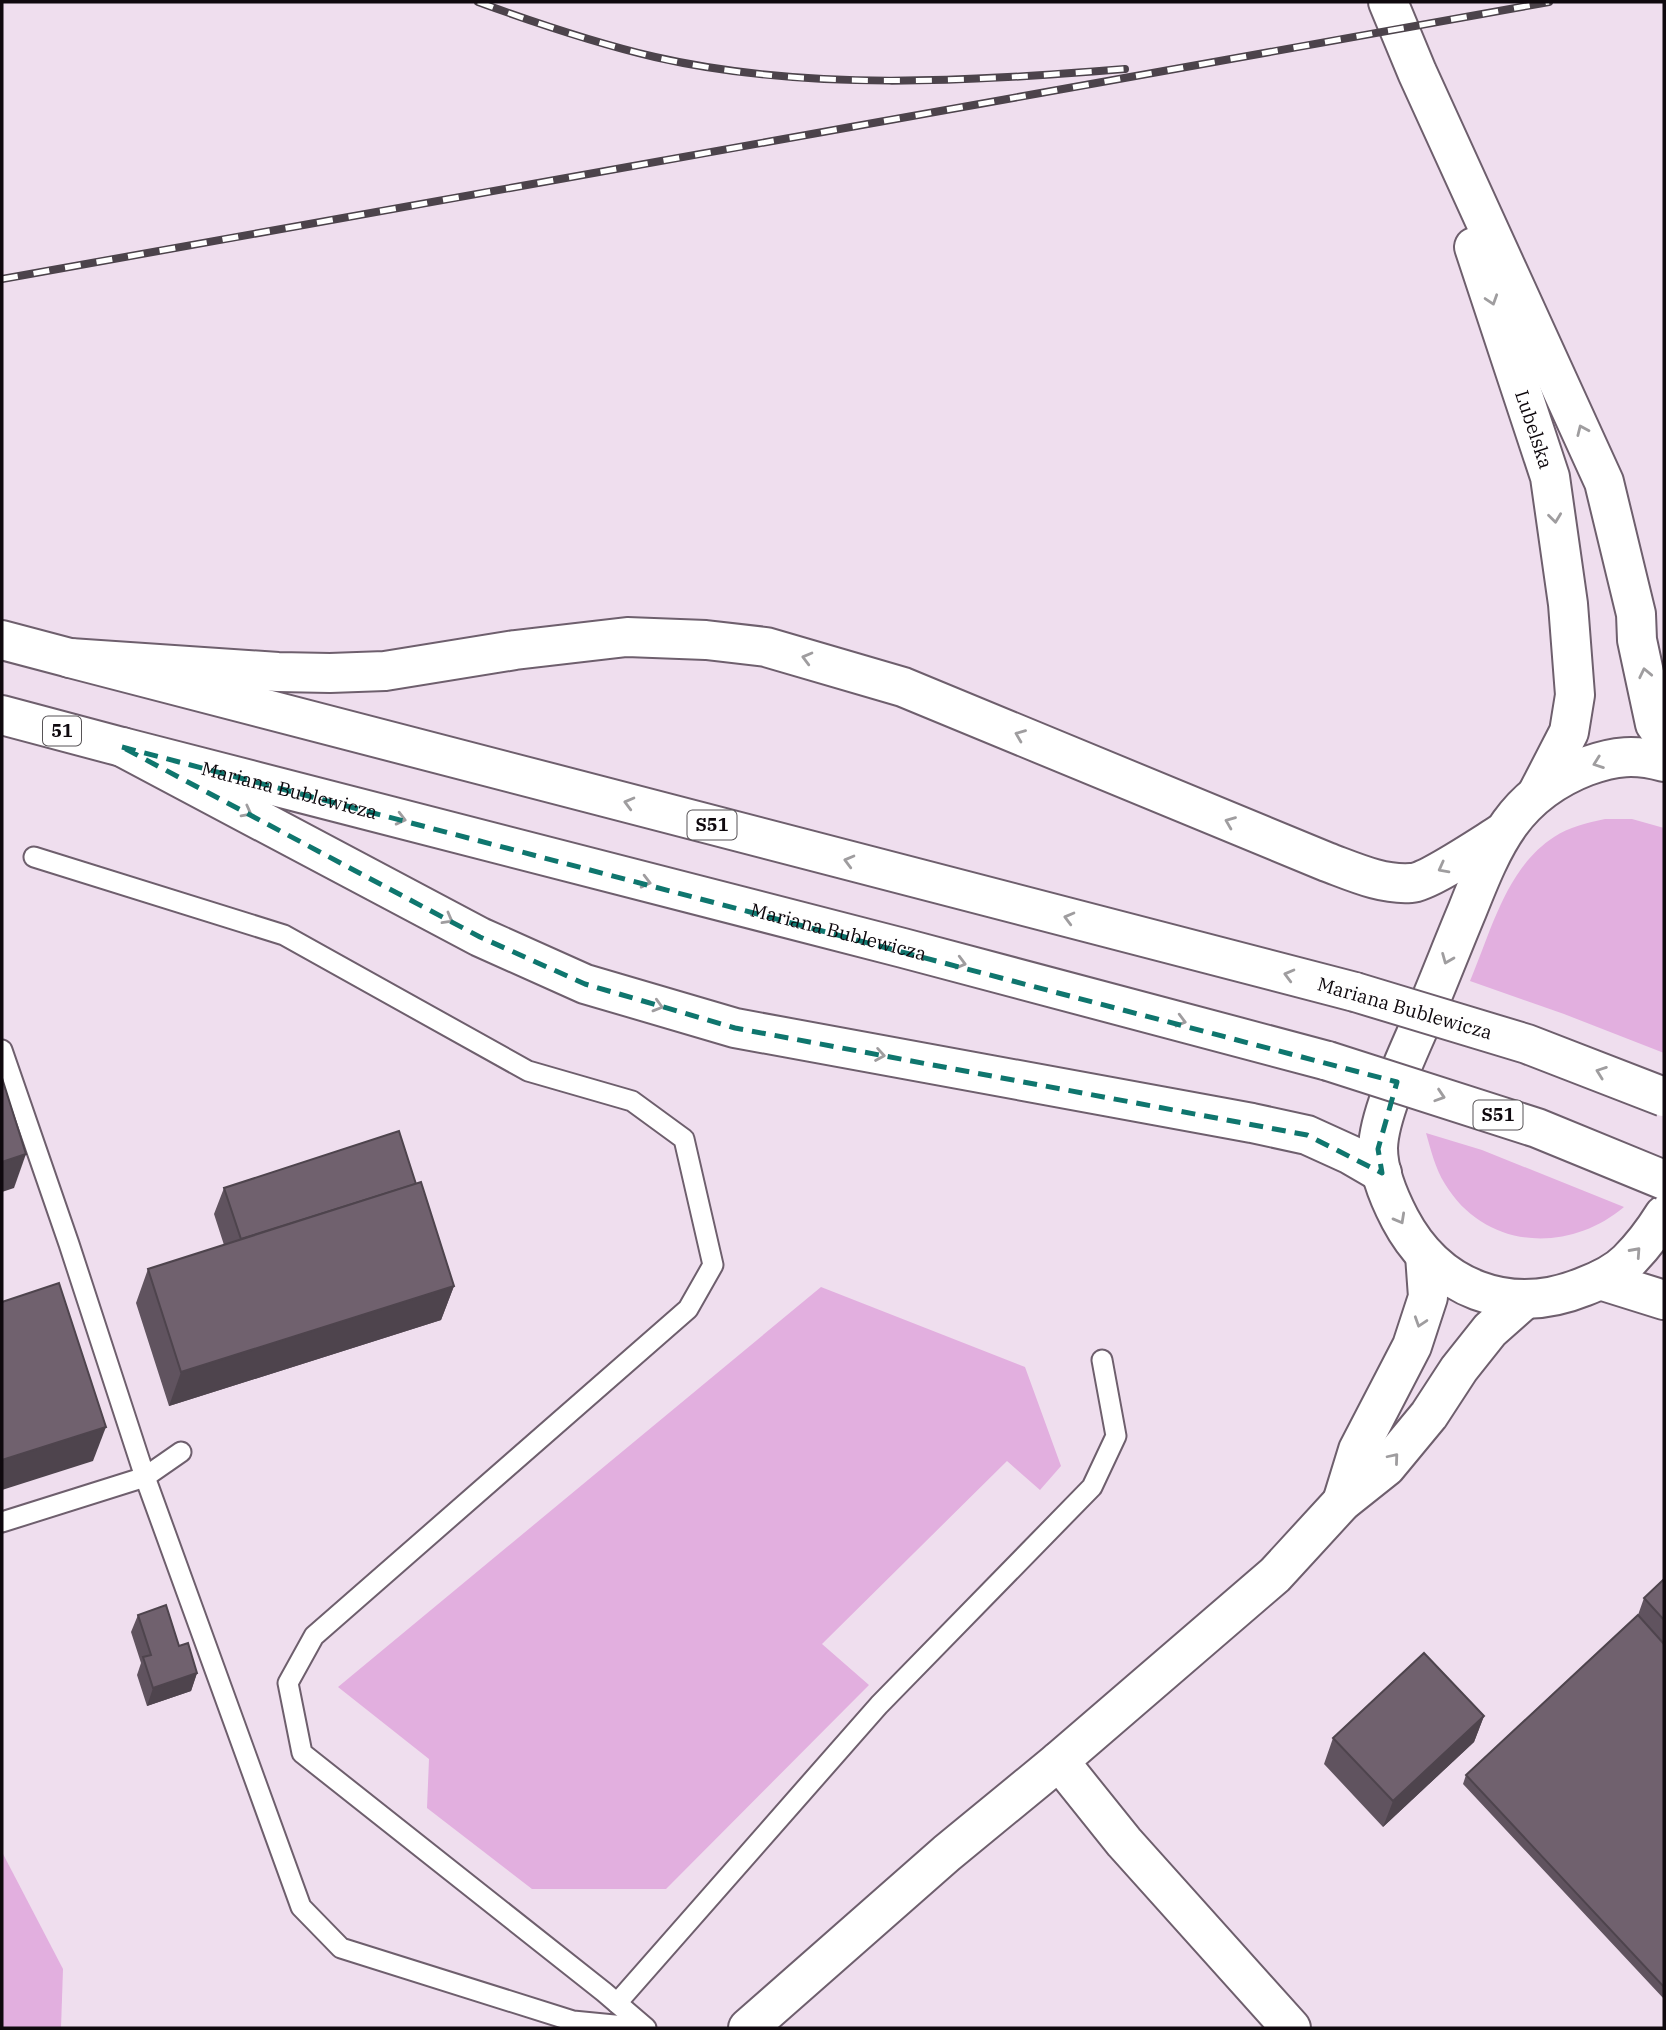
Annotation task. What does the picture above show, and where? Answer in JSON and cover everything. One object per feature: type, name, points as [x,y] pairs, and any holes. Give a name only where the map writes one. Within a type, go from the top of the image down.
[{"type":"main road","name":"Lubelska","points":[[1388,2],[1417,72],[1604,482],[1636,614],[1637,640],[1655,723],[1664,737]]},
{"type":"main road","name":"Lubelska","points":[[1417,72],[1550,477],[1568,604],[1575,695],[1569,732],[1537,794]]},
{"type":"main road","points":[[69,658],[330,673],[385,671],[515,650],[627,637],[706,639],[766,647],[903,687],[1314,857],[1376,880],[1413,883],[1502,833]]},
{"type":"main road","name":"Mariana Bublewicza","points":[[2,640],[1355,992],[1527,1044],[1664,1097]]},
{"type":"main road","name":"Mariana Bublewicza","points":[[2,715],[954,961],[1328,1061],[1537,1128],[1664,1180]]},
{"type":"main road","points":[[122,747],[480,937],[585,984],[735,1028],[1307,1135],[1382,1173]]},
{"type":"main road","points":[[1664,762],[1643,756],[1608,758],[1571,772],[1537,794],[1518,812],[1502,833],[1482,872],[1390,1100],[1378,1149],[1390,1200],[1405,1229],[1425,1255],[1450,1277],[1500,1298],[1524,1299],[1564,1295],[1600,1280],[1627,1262],[1652,1234],[1664,1215]]},
{"type":"main road","points":[[1342,1502],[1358,1450],[1412,1346],[1428,1297],[1425,1255]]},
{"type":"main road","points":[[1600,1280],[1664,1300]]},
{"type":"main road","points":[[748,2028],[947,1853],[1059,1761],[1275,1575],[1342,1502],[1386,1467],[1429,1415],[1490,1330],[1524,1299]]},
{"type":"main road","points":[[1059,1761],[1124,1842],[1291,2028]]},
{"type":"lane","points":[[34,857],[284,935],[528,1071],[632,1101],[684,1139],[713,1265],[688,1308],[314,1636],[288,1683],[302,1753],[646,2028]]},
{"type":"lane","points":[[2,1049],[145,1477],[301,1907],[341,1948],[573,2021],[646,2028]]},
{"type":"lane","points":[[617,2003],[879,1704],[1092,1487],[1116,1436],[1102,1360]]},
{"type":"lane","points":[[2,1522],[145,1477],[181,1452]]},
{"type":"highlighted area","points":[[122,747],[1397,1082],[1378,1149],[1382,1173],[1307,1135],[735,1028],[585,984],[480,937]]},
{"type":"shaded area","points":[[1605,819],[1632,819],[1664,828],[1664,1053],[1470,981],[1502,902],[1512,883],[1537,850],[1560,834]]},
{"type":"shaded area","points":[[1426,1133],[1482,1150],[1624,1207],[1602,1222],[1578,1233],[1553,1238],[1528,1238],[1504,1233],[1482,1222],[1462,1206],[1442,1178]]},
{"type":"shaded area","points":[[821,1287],[1025,1367],[1061,1466],[1040,1490],[1007,1461],[822,1644],[869,1685],[666,1889],[532,1889],[427,1808],[429,1759],[338,1687]]},
{"type":"shaded area","points":[[2,1852],[63,1969],[61,2028],[2,2028]]},
{"type":"building","points":[[2,1078],[26,1154],[2,1162]]},
{"type":"building","points":[[399,1131],[416,1184],[241,1239],[224,1188]]},
{"type":"building","points":[[421,1182],[454,1286],[181,1372],[148,1269]]},
{"type":"building","points":[[59,1283],[106,1427],[2,1460],[2,1302]]},
{"type":"building","points":[[1664,1579],[1664,1620],[1644,1598]]},
{"type":"building","points":[[166,1605],[179,1646],[188,1643],[197,1673],[153,1688],[143,1657],[151,1655],[138,1615]]},
{"type":"building","points":[[1638,1615],[1664,1644],[1664,1987],[1466,1775]]},
{"type":"building","points":[[1424,1653],[1484,1716],[1393,1801],[1333,1738]]},
{"type":"railway","points":[[478,2],[566,32],[655,57],[771,75],[889,81],[949,80],[1125,69]]},
{"type":"railway","points":[[2,279],[1549,2]]}]
